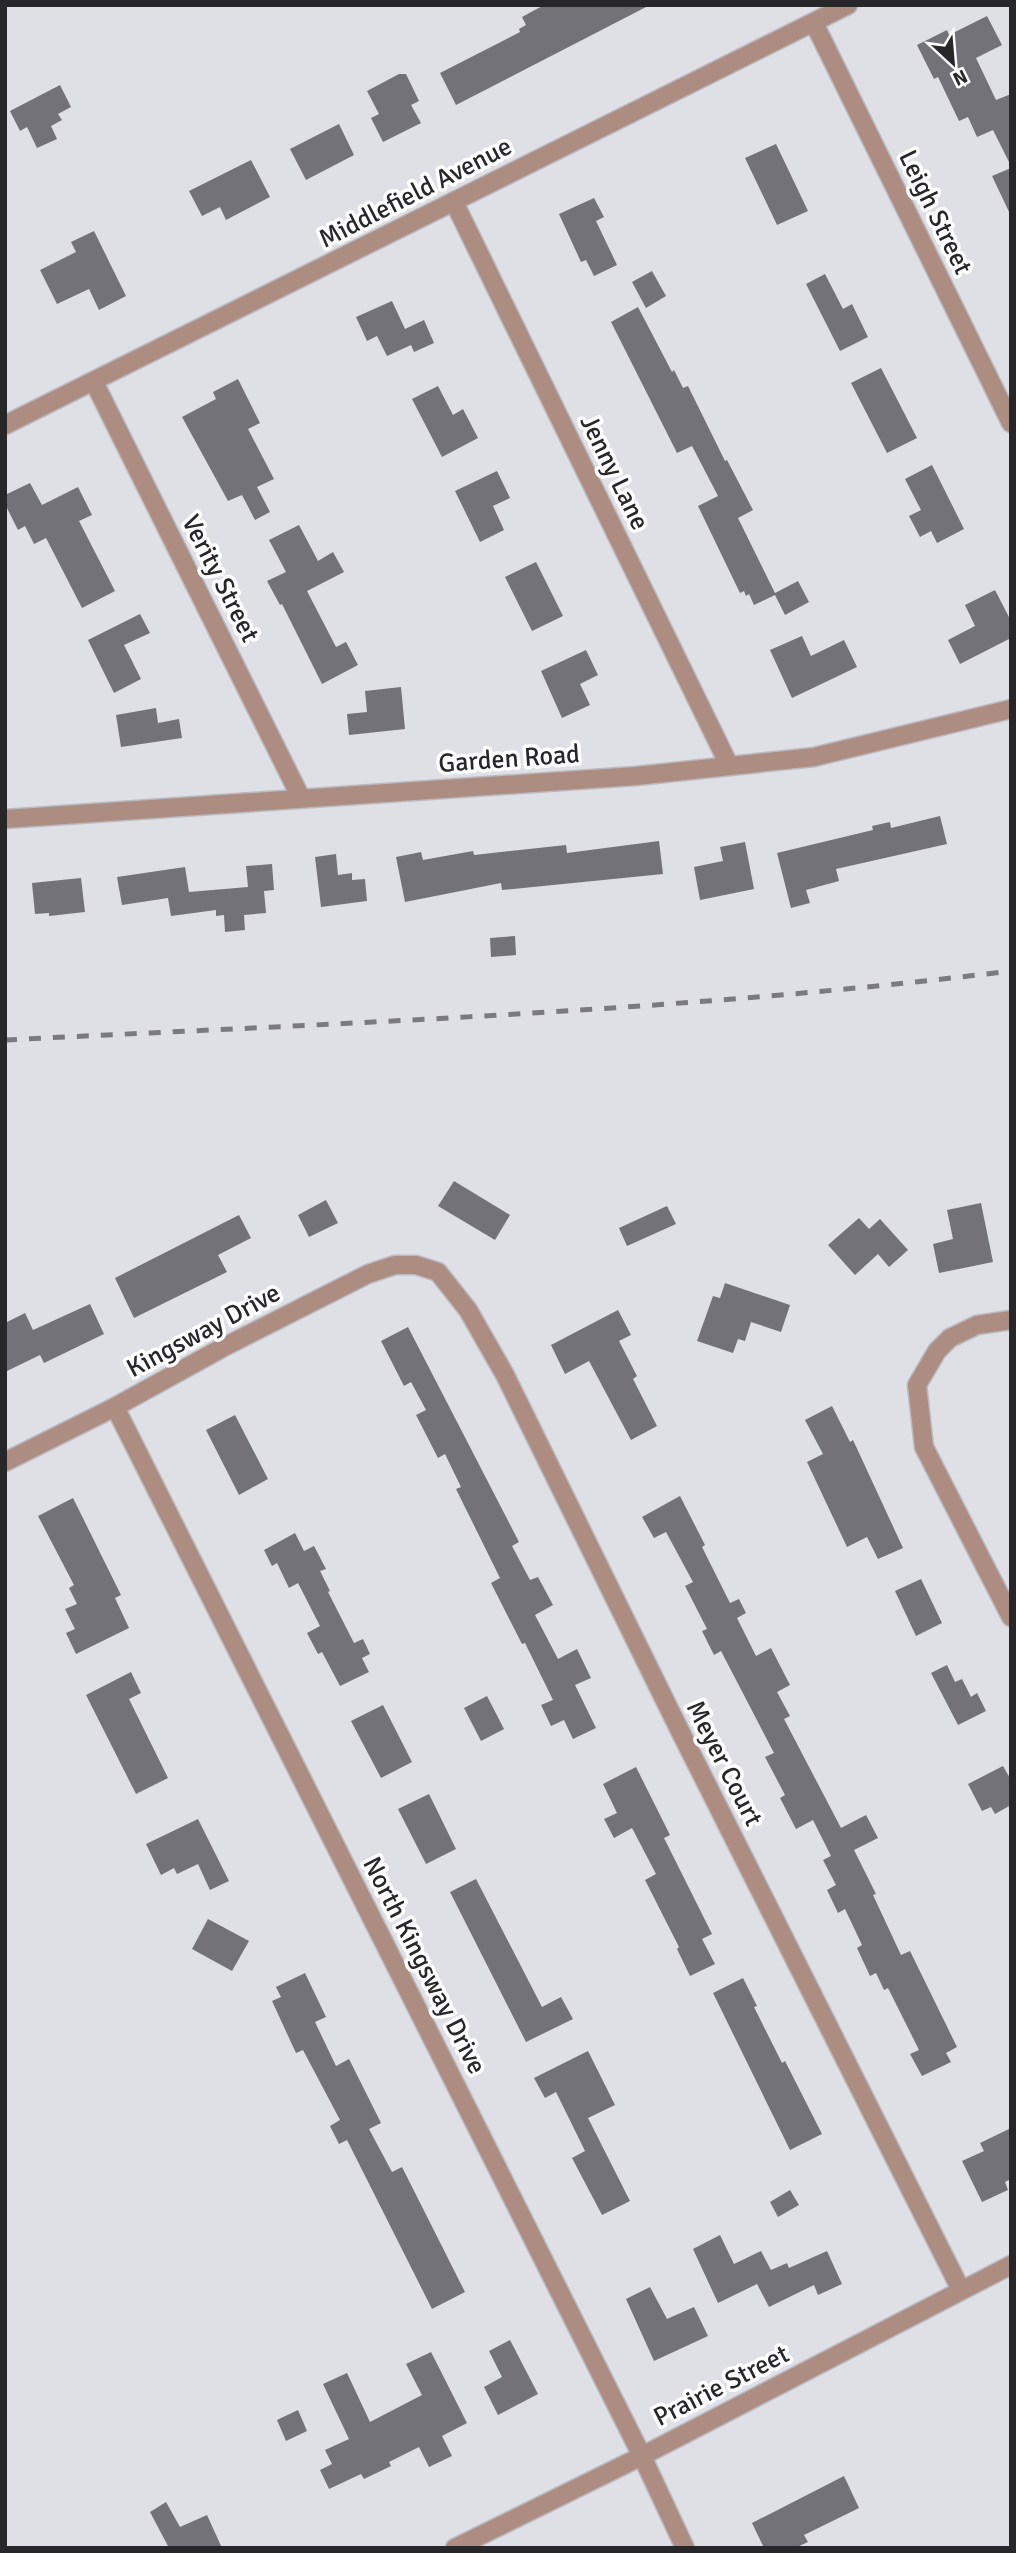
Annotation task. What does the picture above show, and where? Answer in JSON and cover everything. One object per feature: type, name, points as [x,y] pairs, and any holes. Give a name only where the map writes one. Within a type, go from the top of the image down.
[{"type":"street","name":"Middlefield Avenue","points":[[5,425],[848,5]]},
{"type":"street","name":"Leigh Street","points":[[814,23],[1011,423]]},
{"type":"street","name":"Jenny Lane","points":[[454,202],[729,765]]},
{"type":"street","name":"Verity Street","points":[[94,382],[301,797]]},
{"type":"street","name":"Garden Road","points":[[5,819],[636,776],[814,757],[1011,709]]},
{"type":"street","name":"Kingsway Drive","points":[[5,1462],[115,1408],[222,1348],[368,1274],[395,1265],[430,1268]]},
{"type":"street","name":"Meyer Court","points":[[430,1268],[438,1272],[454,1290],[505,1375],[680,1731],[961,2290]]},
{"type":"street","points":[[1011,1320],[977,1325],[950,1338],[937,1350],[917,1385],[924,1447],[1011,1617]]},
{"type":"street","name":"North Kingsway Drive","points":[[115,1408],[642,2456],[685,2548]]},
{"type":"street","name":"Prairie Street","points":[[455,2548],[642,2456],[1011,2265]]},
{"type":"building","points":[[544,5],[650,5],[456,105],[440,73],[520,32],[519,29],[526,25],[522,17]]},
{"type":"building","points":[[987,16],[1002,45],[976,58],[996,100],[1011,94],[1011,166],[993,130],[977,137],[968,117],[959,121],[938,77],[934,79],[917,45],[947,30],[949,35]]},
{"type":"building","points":[[399,74],[406,74],[419,101],[411,105],[421,123],[383,142],[371,118],[379,114],[367,91]]},
{"type":"building","points":[[60,85],[71,107],[58,114],[62,120],[51,126],[57,139],[37,148],[27,127],[20,131],[10,111]]},
{"type":"building","points":[[339,124],[354,155],[306,180],[290,149]]},
{"type":"building","points":[[776,144],[808,211],[777,225],[745,158]]},
{"type":"building","points":[[251,160],[270,197],[226,220],[220,207],[202,216],[189,191]]},
{"type":"building","points":[[1011,168],[1011,216],[992,176]]},
{"type":"building","points":[[594,198],[604,217],[596,221],[617,265],[594,276],[586,260],[581,262],[559,214]]},
{"type":"building","points":[[94,231],[126,296],[99,310],[89,289],[57,304],[40,270],[76,252],[71,242]]},
{"type":"building","points":[[652,271],[666,296],[646,308],[632,282]]},
{"type":"building","points":[[825,274],[843,309],[852,304],[868,337],[840,351],[806,284]]},
{"type":"building","points":[[392,301],[405,329],[424,320],[434,343],[414,352],[411,345],[387,356],[377,336],[367,341],[356,317]]},
{"type":"building","points":[[638,307],[672,372],[674,370],[683,388],[688,386],[753,510],[738,518],[775,593],[798,581],[809,602],[785,615],[775,595],[754,605],[749,594],[746,596],[744,591],[740,593],[698,506],[718,496],[692,446],[677,453],[611,322]]},
{"type":"building","points":[[881,368],[917,438],[887,453],[851,383]]},
{"type":"building","points":[[238,379],[260,423],[248,429],[274,479],[257,487],[270,512],[255,520],[242,495],[228,501],[182,417],[216,399],[213,392]]},
{"type":"building","points":[[438,386],[453,415],[463,409],[478,438],[442,457],[412,399]]},
{"type":"building","points":[[932,465],[964,529],[937,543],[931,531],[920,537],[909,516],[921,510],[905,479]]},
{"type":"building","points":[[497,471],[510,498],[493,506],[504,530],[480,542],[455,491]]},
{"type":"building","points":[[30,483],[42,505],[78,487],[92,515],[79,521],[115,591],[82,608],[46,538],[34,544],[25,526],[18,530],[5,504],[5,495]]},
{"type":"building","points":[[299,525],[318,561],[333,552],[344,572],[307,591],[336,647],[346,642],[358,665],[322,684],[282,604],[280,605],[267,581],[286,572],[269,540]]},
{"type":"building","points":[[536,562],[563,616],[532,631],[505,577]]},
{"type":"building","points":[[995,590],[1011,621],[1011,638],[960,664],[948,640],[975,626],[965,605]]},
{"type":"building","points":[[140,614],[150,633],[124,645],[141,679],[114,693],[88,640]]},
{"type":"building","points":[[802,636],[811,656],[844,640],[857,667],[792,698],[770,650]]},
{"type":"building","points":[[586,650],[598,675],[580,684],[590,705],[562,718],[541,671]]},
{"type":"building","points":[[401,687],[405,729],[349,735],[347,714],[367,712],[365,691]]},
{"type":"building","points":[[156,708],[158,723],[179,719],[182,738],[121,747],[116,715]]},
{"type":"building","points":[[940,816],[947,844],[836,869],[839,881],[806,890],[810,903],[791,908],[777,853],[873,830],[872,826],[890,822],[891,828]]},
{"type":"building","points":[[659,841],[663,874],[502,890],[501,883],[405,902],[396,857],[421,852],[423,860],[473,851],[474,855],[566,845],[567,853]]},
{"type":"building","points":[[745,842],[754,889],[700,900],[694,867],[723,861],[720,847]]},
{"type":"building","points":[[336,854],[338,875],[352,873],[352,880],[365,879],[367,901],[321,907],[315,857]]},
{"type":"building","points":[[272,864],[274,890],[264,891],[266,913],[244,915],[245,930],[225,932],[224,915],[216,916],[216,910],[171,916],[168,898],[122,905],[117,877],[185,867],[189,892],[248,887],[246,866]]},
{"type":"building","points":[[81,878],[85,912],[49,916],[49,913],[35,914],[32,883]]},
{"type":"building","points":[[515,936],[516,955],[491,957],[490,938]]},
{"type":"building","points":[[454,1181],[510,1215],[495,1240],[438,1206]]},
{"type":"building","points":[[326,1200],[338,1223],[309,1237],[298,1215]]},
{"type":"building","points":[[981,1203],[993,1262],[939,1273],[933,1244],[953,1239],[947,1210]]},
{"type":"building","points":[[667,1206],[676,1224],[627,1246],[619,1228]]},
{"type":"building","points":[[239,1215],[251,1238],[218,1255],[227,1272],[134,1318],[115,1278]]},
{"type":"building","points":[[859,1218],[869,1229],[880,1219],[908,1250],[889,1267],[878,1254],[855,1275],[828,1245]]},
{"type":"building","points":[[725,1283],[790,1305],[781,1332],[751,1322],[745,1341],[738,1339],[733,1353],[697,1341],[713,1296],[720,1298]]},
{"type":"building","points":[[90,1304],[104,1334],[44,1363],[40,1355],[5,1372],[5,1323],[25,1313],[33,1330]]},
{"type":"building","points":[[618,1310],[631,1335],[619,1341],[637,1376],[633,1379],[657,1426],[631,1440],[589,1361],[565,1374],[551,1345]]},
{"type":"building","points":[[408,1327],[519,1542],[512,1546],[530,1580],[538,1577],[553,1605],[535,1615],[558,1659],[577,1649],[591,1678],[575,1685],[596,1728],[573,1739],[564,1720],[551,1726],[541,1705],[553,1700],[491,1583],[500,1578],[456,1489],[461,1487],[445,1454],[438,1458],[416,1415],[426,1410],[411,1382],[404,1386],[381,1341]]},
{"type":"building","points":[[832,1406],[850,1442],[853,1440],[903,1548],[878,1559],[867,1537],[847,1547],[807,1462],[823,1454],[805,1420]]},
{"type":"building","points":[[235,1415],[268,1479],[239,1495],[206,1430]]},
{"type":"building","points":[[680,1496],[730,1603],[739,1599],[746,1613],[737,1618],[756,1656],[771,1648],[790,1685],[777,1692],[790,1716],[784,1719],[841,1828],[866,1815],[878,1838],[854,1850],[876,1894],[873,1895],[901,1955],[910,1951],[957,2047],[946,2053],[951,2062],[922,2076],[910,2054],[919,2050],[888,1988],[884,1990],[876,1973],[870,1976],[857,1948],[862,1945],[845,1909],[838,1913],[827,1890],[836,1885],[823,1860],[831,1856],[813,1820],[796,1829],[780,1798],[785,1795],[765,1757],[774,1753],[721,1651],[714,1655],[702,1631],[707,1629],[685,1586],[693,1582],[666,1532],[654,1538],[642,1517]]},
{"type":"building","points":[[73,1498],[121,1595],[115,1598],[129,1628],[76,1654],[66,1633],[75,1629],[65,1609],[77,1604],[69,1588],[74,1585],[38,1516]]},
{"type":"building","points":[[295,1533],[304,1551],[314,1546],[326,1569],[320,1571],[330,1591],[328,1592],[354,1643],[363,1639],[370,1654],[362,1658],[369,1672],[340,1686],[322,1652],[318,1654],[307,1633],[320,1626],[298,1583],[289,1588],[277,1563],[272,1566],[264,1550]]},
{"type":"building","points":[[921,1579],[942,1623],[916,1636],[895,1591]]},
{"type":"building","points":[[947,1665],[955,1682],[962,1679],[971,1697],[977,1693],[986,1711],[958,1725],[931,1673]]},
{"type":"building","points":[[131,1672],[141,1693],[129,1699],[168,1778],[136,1794],[86,1695]]},
{"type":"building","points":[[487,1696],[504,1729],[481,1741],[464,1708]]},
{"type":"building","points":[[383,1705],[412,1762],[381,1778],[351,1721]]},
{"type":"building","points":[[1003,1766],[1011,1780],[1011,1805],[995,1814],[991,1807],[982,1811],[968,1784]]},
{"type":"building","points":[[636,1767],[670,1835],[664,1838],[712,1934],[702,1939],[715,1964],[690,1976],[677,1949],[679,1947],[645,1880],[656,1874],[632,1828],[614,1838],[604,1819],[617,1813],[603,1784]]},
{"type":"building","points":[[429,1794],[456,1849],[426,1864],[398,1809]]},
{"type":"building","points":[[198,1819],[229,1881],[210,1890],[198,1864],[177,1874],[174,1868],[161,1875],[146,1844]]},
{"type":"building","points":[[476,1879],[542,2007],[561,1997],[573,2019],[526,2042],[450,1892]]},
{"type":"building","points":[[208,1919],[249,1941],[232,1971],[192,1949]]},
{"type":"building","points":[[305,1973],[326,2017],[315,2022],[336,2066],[349,2059],[381,2123],[369,2129],[392,2172],[402,2167],[465,2292],[432,2309],[347,2140],[339,2144],[330,2126],[340,2120],[303,2050],[296,2053],[272,2001],[281,1997],[276,1987]]},
{"type":"building","points":[[743,1978],[782,2063],[785,2061],[822,2134],[790,2150],[713,1993]]},
{"type":"building","points":[[588,2051],[615,2105],[588,2118],[630,2201],[602,2215],[572,2158],[585,2151],[556,2092],[545,2098],[534,2078]]},
{"type":"building","points":[[1011,2128],[1011,2179],[1005,2182],[1008,2190],[982,2202],[962,2161],[984,2151],[980,2143]]},
{"type":"building","points":[[790,2190],[799,2205],[778,2217],[770,2202]]},
{"type":"building","points":[[720,2235],[734,2264],[761,2251],[771,2270],[787,2263],[789,2268],[827,2251],[842,2284],[818,2295],[814,2285],[769,2307],[757,2284],[718,2303],[693,2249]]},
{"type":"building","points":[[650,2287],[667,2319],[694,2307],[708,2336],[654,2361],[626,2299]]},
{"type":"building","points":[[510,2340],[538,2394],[498,2415],[484,2387],[502,2377],[489,2351]]},
{"type":"building","points":[[431,2352],[467,2423],[442,2436],[452,2456],[429,2467],[419,2447],[389,2462],[391,2466],[364,2479],[361,2474],[329,2489],[320,2470],[332,2464],[325,2450],[349,2439],[323,2384],[347,2373],[370,2422],[422,2395],[406,2364]]},
{"type":"building","points":[[298,2410],[307,2431],[286,2441],[277,2420]]},
{"type":"building","points":[[844,2476],[859,2508],[804,2535],[808,2542],[795,2548],[764,2548],[752,2523]]},
{"type":"building","points":[[166,2502],[180,2527],[207,2515],[222,2548],[169,2548],[150,2512]]},
{"type":"railway","points":[[5,1040],[509,1015],[760,997],[1011,971]]}]
